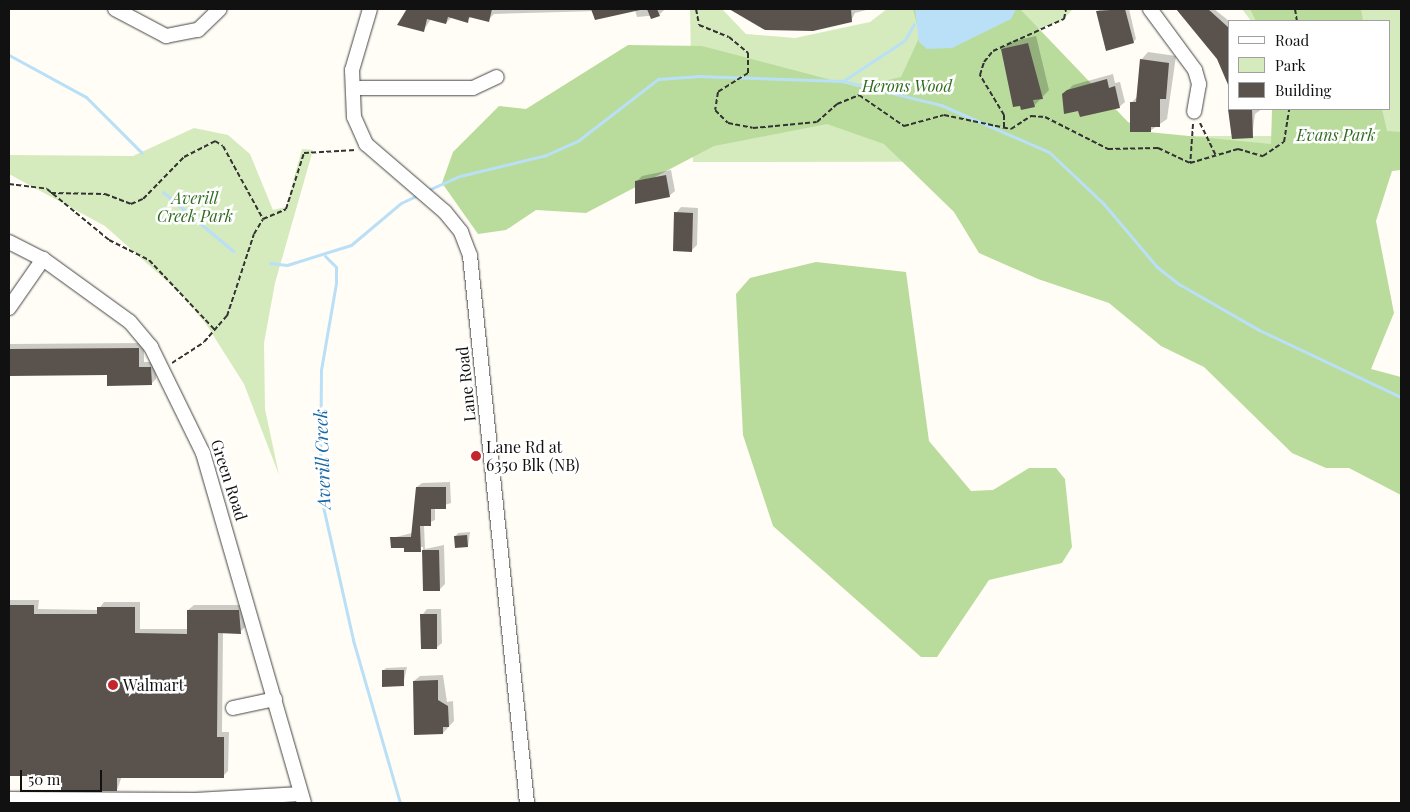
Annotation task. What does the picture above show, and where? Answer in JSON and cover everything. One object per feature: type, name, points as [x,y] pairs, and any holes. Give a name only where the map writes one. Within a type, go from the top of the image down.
[{"type":"street","points":[[115,9],[166,36],[198,30],[220,9]]},
{"type":"street","name":"Lane Road","points":[[370,9],[352,70],[354,117],[366,144],[387,165],[433,203],[461,232],[470,256],[527,803]]},
{"type":"street","points":[[1150,9],[1195,70],[1199,84],[1194,112]]},
{"type":"street","points":[[353,88],[473,88],[497,77]]},
{"type":"street","name":"Green Road","points":[[9,242],[43,258],[130,322],[151,347],[203,453],[303,799]]},
{"type":"street","points":[[9,308],[43,258]]},
{"type":"street","points":[[233,708],[275,699]]},
{"type":"street","points":[[9,799],[303,799]]},
{"type":"path","points":[[696,9],[699,25],[745,48],[748,73],[718,92],[718,117],[754,128],[817,122],[836,104],[859,95],[904,126],[944,115],[1011,129],[1031,116],[1045,117],[1108,149],[1158,148],[1190,163],[1238,149],[1263,156],[1276,151],[1288,133],[1289,110]]},
{"type":"path","points":[[1004,127],[1004,114],[980,75],[984,62],[993,51],[1064,19],[1066,9]]},
{"type":"path","points":[[1190,163],[1194,112]]},
{"type":"path","points":[[1194,112],[1216,156]]},
{"type":"path","points":[[51,193],[105,194],[131,204],[143,198],[184,157],[215,141],[223,146],[263,219]]},
{"type":"path","points":[[167,367],[216,330],[234,300],[254,234],[263,219],[286,208],[304,153],[351,154],[366,144]]},
{"type":"path","points":[[9,184],[41,187],[109,240],[149,260],[216,330]]},
{"type":"green space","name":"Herons Wood","points":[[690,9],[722,9],[746,34],[795,38],[870,22],[887,9],[1073,9],[1062,21],[996,44],[1095,136],[1281,136],[1277,110],[1390,110],[1390,20],[1250,20],[1242,9],[1401,9],[1401,161],[693,162]]},
{"type":"green space","name":"Evans Park","points":[[913,9],[1020,9],[1128,122],[1148,132],[1271,144],[1272,110],[1382,110],[1387,131],[1401,132],[1401,170],[1392,171],[1376,221],[1394,313],[1371,369],[1401,377],[1401,495],[1349,468],[1326,468],[1292,453],[1204,367],[1161,346],[1109,303],[1038,279],[979,253],[954,212],[884,144],[827,124],[714,146],[586,213],[536,210],[506,230],[478,234],[442,183],[453,152],[499,106],[526,109],[628,45],[702,46],[858,87],[901,77],[920,36]]},
{"type":"green space","points":[[1250,9],[1361,9],[1363,20],[1256,20]]},
{"type":"green space","name":"Averill Creek Park","points":[[194,128],[228,135],[250,154],[273,210],[286,207],[302,149],[313,150],[275,283],[264,343],[265,409],[279,475],[244,384],[206,324],[179,292],[105,226],[9,174],[9,155],[133,156]]},
{"type":"green space","points":[[816,262],[906,272],[929,441],[971,491],[993,490],[1029,468],[1056,468],[1065,479],[1072,547],[1062,563],[989,580],[937,657],[921,657],[773,526],[743,435],[736,294],[750,278]]},
{"type":"water","points":[[915,9],[1016,9],[1011,19],[952,48],[927,49],[919,42]]},
{"type":"building","points":[[407,9],[492,9],[489,22],[469,17],[468,23],[448,17],[446,24],[427,19],[424,32],[397,25]]},
{"type":"building","points":[[591,9],[640,9],[640,10],[595,20]]},
{"type":"building","points":[[647,9],[657,9],[660,16],[651,19]]},
{"type":"building","points":[[729,9],[851,9],[852,22],[813,31],[765,30]]},
{"type":"building","points":[[1125,9],[1134,43],[1106,51],[1096,11]]},
{"type":"building","points":[[1176,9],[1208,9],[1228,27],[1228,85],[1217,59]]},
{"type":"building","points":[[1028,43],[1043,99],[1033,100],[1035,107],[1021,110],[1020,106],[1013,107],[1001,49]]},
{"type":"building","points":[[1140,59],[1169,63],[1166,99],[1160,99],[1160,127],[1151,127],[1151,132],[1130,132],[1130,102],[1136,102]]},
{"type":"building","points":[[1107,79],[1109,88],[1115,86],[1120,108],[1080,117],[1078,111],[1064,114],[1062,94],[1067,90]]},
{"type":"building","points":[[1228,110],[1252,110],[1253,138],[1232,139]]},
{"type":"building","points":[[666,175],[670,197],[635,204],[635,181]]},
{"type":"building","points":[[674,212],[693,213],[692,252],[673,251]]},
{"type":"building","points":[[139,348],[139,367],[151,367],[152,385],[107,386],[107,375],[9,376],[9,349]]},
{"type":"building","points":[[416,487],[446,487],[446,509],[431,509],[431,526],[420,526],[421,552],[404,552],[404,548],[391,548],[390,537],[411,537]]},
{"type":"building","points":[[467,535],[468,547],[455,548],[454,536]]},
{"type":"building","points":[[422,550],[439,550],[440,591],[423,591]]},
{"type":"building","name":"Walmart","points":[[9,605],[34,605],[34,614],[97,614],[97,607],[135,607],[135,633],[187,634],[187,610],[239,610],[241,634],[218,633],[217,737],[224,737],[224,778],[117,778],[117,791],[61,791],[61,776],[9,776]]},
{"type":"building","points":[[420,614],[437,614],[437,649],[421,649]]},
{"type":"building","points":[[382,670],[404,670],[404,686],[382,687]]},
{"type":"building","points":[[438,680],[438,700],[448,706],[449,727],[443,727],[443,734],[414,735],[413,681]]},
{"type":"waterway","points":[[843,81],[905,40],[914,24]]},
{"type":"waterway","name":"Averill Creek","points":[[9,55],[86,97],[142,153]]},
{"type":"waterway","points":[[426,191],[460,176],[546,155],[579,140],[658,79],[697,76],[843,81],[941,105],[1049,152],[1103,203],[1157,267],[1179,284],[1259,330],[1401,397]]},
{"type":"waterway","name":"Averill Creek","points":[[163,192],[233,251]]},
{"type":"waterway","points":[[270,263],[287,265],[351,245],[401,203],[418,195]]},
{"type":"waterway","name":"Averill Creek","points":[[325,256],[336,267],[336,283],[321,370],[320,493],[353,640],[400,803]]},
{"type":"place","name":"Lane Rd at 6350 Blk (NB)","points":[[476,456]]},
{"type":"place","name":"Walmart","points":[[113,685]]}]
